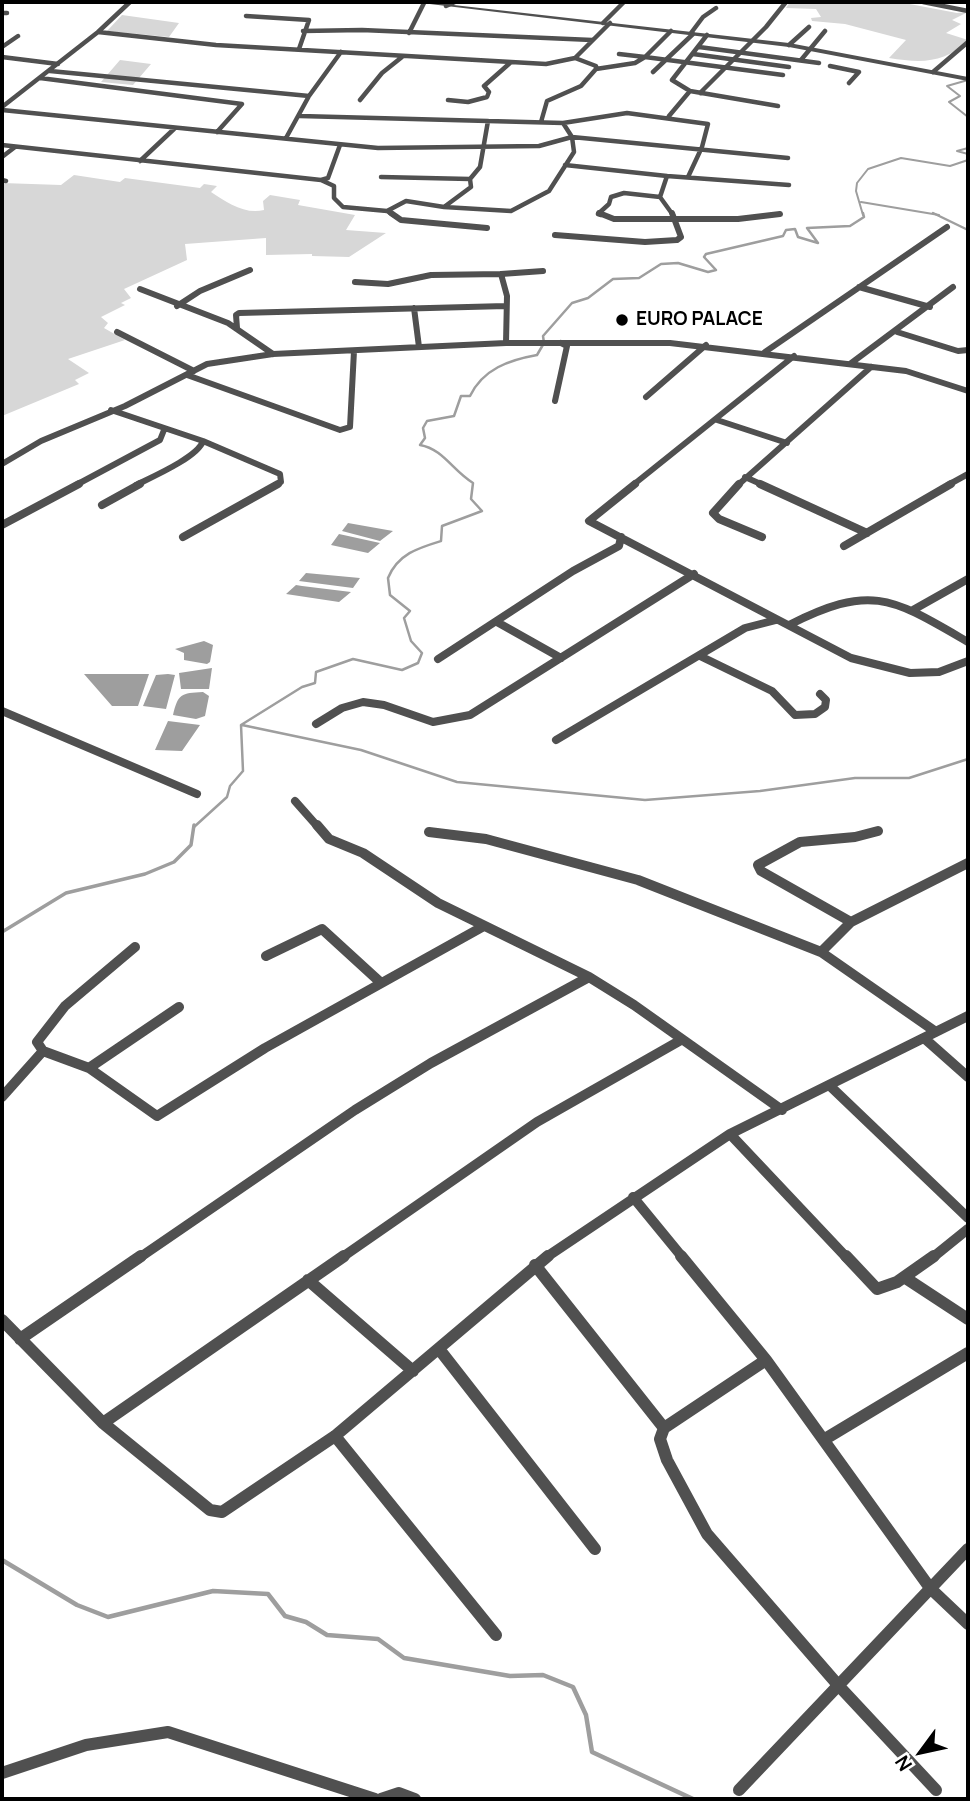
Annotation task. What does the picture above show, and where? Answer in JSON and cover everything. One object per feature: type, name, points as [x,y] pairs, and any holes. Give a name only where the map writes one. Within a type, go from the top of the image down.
[{"type":"street","points":[[2,109],[130,2]]},
{"type":"street","points":[[416,2],[791,45],[968,79]]},
{"type":"street","points":[[446,6],[455,2]]},
{"type":"street","points":[[575,58],[624,2]]},
{"type":"street","points":[[701,93],[786,2]]},
{"type":"street","points":[[923,2],[967,10]]},
{"type":"street","points":[[409,33],[423,13],[424,3]]},
{"type":"street","points":[[653,72],[692,34],[703,17],[716,8]]},
{"type":"street","points":[[246,16],[309,20],[299,49]]},
{"type":"street","points":[[780,57],[809,27]]},
{"type":"street","points":[[303,31],[592,40]]},
{"type":"street","points":[[541,122],[547,101],[581,86],[597,69],[635,63],[645,57],[671,31]]},
{"type":"street","points":[[801,60],[825,31]]},
{"type":"street","points":[[97,32],[216,45],[510,63],[546,64],[575,58],[596,66],[597,69]]},
{"type":"street","points":[[707,35],[672,80],[690,91],[778,106]]},
{"type":"street","points":[[2,47],[18,36]]},
{"type":"street","points":[[933,72],[968,42]]},
{"type":"street","points":[[705,64],[724,44]]},
{"type":"street","points":[[699,47],[819,63]]},
{"type":"street","points":[[749,70],[770,47]]},
{"type":"street","points":[[286,138],[309,96],[341,52]]},
{"type":"street","points":[[619,54],[783,75]]},
{"type":"street","points":[[693,54],[789,67]]},
{"type":"street","points":[[841,68],[851,55]]},
{"type":"street","points":[[2,57],[58,64]]},
{"type":"street","points":[[360,100],[382,74],[402,57]]},
{"type":"street","points":[[448,100],[468,102],[487,97],[489,92],[484,86],[510,63]]},
{"type":"street","points":[[830,65],[859,72],[849,83]]},
{"type":"street","points":[[50,71],[309,96]]},
{"type":"street","points":[[762,81],[769,73]]},
{"type":"street","points":[[40,78],[242,104],[217,132]]},
{"type":"street","points":[[669,116],[690,91]]},
{"type":"street","points":[[2,109],[340,145],[483,149],[539,146],[572,137],[702,147],[789,158]]},
{"type":"street","points":[[300,116],[563,123],[613,113],[669,116],[708,124],[702,147],[688,177]]},
{"type":"street","points":[[444,207],[471,187],[470,179],[480,167],[488,121]]},
{"type":"street","points":[[387,211],[392,205],[408,201],[444,207],[511,211],[549,191],[574,152],[572,137],[563,123]]},
{"type":"street","points":[[140,161],[174,129]]},
{"type":"street","points":[[2,145],[326,180],[336,190],[334,198],[343,207],[387,211],[401,220],[487,228]]},
{"type":"street","points":[[326,180],[340,145]]},
{"type":"street","points":[[2,157],[15,146]]},
{"type":"street","points":[[565,165],[789,185]]},
{"type":"street","points":[[660,197],[667,176]]},
{"type":"street","points":[[382,177],[470,179]]},
{"type":"street","points":[[555,235],[671,242],[681,237],[675,217],[660,197],[618,194],[611,197],[609,204],[598,214],[614,219],[675,217],[738,219],[780,214]]},
{"type":"street","points":[[765,352],[947,227]]},
{"type":"street","points":[[177,306],[187,294],[219,285],[250,270]]},
{"type":"street","points":[[355,282],[388,284],[431,275],[543,271]]},
{"type":"street","points":[[501,274],[507,296],[506,343]]},
{"type":"street","points":[[859,287],[930,307]]},
{"type":"street","points":[[850,364],[897,332],[953,287]]},
{"type":"street","points":[[140,289],[237,328],[261,341],[273,354]]},
{"type":"street","points":[[237,328],[236,315],[239,313],[506,306]]},
{"type":"street","points":[[414,308],[419,347]]},
{"type":"street","points":[[117,332],[191,373],[340,430],[350,427],[354,351]]},
{"type":"street","points":[[897,332],[958,351],[968,350]]},
{"type":"street","points":[[2,464],[41,441],[219,361],[273,354],[534,342],[706,345],[906,371],[968,391]]},
{"type":"street","points":[[555,401],[567,346],[559,342]]},
{"type":"street","points":[[646,397],[706,345]]},
{"type":"street","points":[[794,356],[589,521],[620,541],[635,544],[851,658],[880,668],[920,676],[942,673],[968,661]]},
{"type":"street","points":[[762,537],[719,519],[713,513],[745,477],[871,367]]},
{"type":"street","points":[[111,410],[202,441],[272,468],[280,474],[281,482],[183,537]]},
{"type":"street","points":[[717,420],[786,443]]},
{"type":"street","points":[[2,525],[160,440],[164,436],[164,430]]},
{"type":"street","points":[[102,505],[190,455],[201,447],[202,441]]},
{"type":"street","points":[[844,546],[968,474]]},
{"type":"street","points":[[745,477],[867,533]]},
{"type":"street","points":[[438,659],[620,541]]},
{"type":"street","points":[[316,724],[345,704],[356,701],[393,708],[426,721],[451,721],[488,706],[642,604],[694,574]]},
{"type":"street","points":[[913,610],[968,579]]},
{"type":"street","points":[[789,625],[836,601],[856,597],[879,598],[913,610],[968,642]]},
{"type":"street","points":[[556,740],[612,704],[670,675],[746,628],[776,620]]},
{"type":"street","points":[[496,622],[561,658]]},
{"type":"street","points":[[700,656],[772,691],[795,715],[815,714],[825,707],[826,700],[820,694]]},
{"type":"street","points":[[2,711],[197,794]]},
{"type":"street","points":[[295,801],[329,839],[363,853],[428,896],[484,926],[589,977],[634,1005],[782,1110]]},
{"type":"street","points":[[851,922],[761,872],[758,865],[800,842],[855,837],[878,831]]},
{"type":"street","points":[[429,832],[466,835],[572,860],[638,880],[821,952],[936,1032]]},
{"type":"street","points":[[821,952],[851,922],[968,863]]},
{"type":"street","points":[[135,947],[63,1008],[38,1035],[37,1042],[43,1051],[89,1068],[157,1116],[265,1048],[484,926]]},
{"type":"street","points":[[266,956],[322,929],[380,982]]},
{"type":"street","points":[[20,1339],[355,1110],[431,1063],[589,977]]},
{"type":"street","points":[[89,1068],[179,1007]]},
{"type":"street","points":[[2,1320],[103,1423],[217,1513],[335,1436],[535,1265],[633,1198],[730,1134],[968,1016]]},
{"type":"street","points":[[924,1038],[968,1077]]},
{"type":"street","points":[[103,1423],[537,1122],[681,1040]]},
{"type":"street","points":[[2,1097],[43,1051]]},
{"type":"street","points":[[829,1085],[968,1218]]},
{"type":"street","points":[[730,1134],[872,1286],[883,1290],[968,1228]]},
{"type":"street","points":[[633,1198],[766,1360],[930,1588],[968,1624]]},
{"type":"street","points":[[535,1265],[664,1428]]},
{"type":"street","points":[[904,1277],[968,1319]]},
{"type":"street","points":[[308,1280],[413,1371]]},
{"type":"street","points":[[439,1349],[595,1549]]},
{"type":"street","points":[[825,1440],[968,1353]]},
{"type":"street","points":[[766,1360],[664,1428],[660,1439],[667,1460],[707,1534],[838,1685],[936,1790]]},
{"type":"street","points":[[335,1436],[496,1636]]},
{"type":"street","points":[[739,1790],[968,1549]]},
{"type":"street","points":[[2,1773],[86,1745],[168,1732],[375,1799]]},
{"type":"street","points":[[382,1799],[399,1793],[415,1799]]},
{"type":"shaded area","points":[[790,2],[899,2],[957,13],[968,12],[952,20],[961,24],[946,33],[968,40],[941,58],[911,61],[889,58],[906,40],[845,24],[812,21],[811,18],[821,17],[816,9],[786,8]]},
{"type":"shaded area","points":[[122,15],[179,23],[169,37],[107,31]]},
{"type":"shaded area","points":[[120,60],[151,64],[133,85],[101,82]]},
{"type":"shaded area","points":[[74,175],[120,182],[125,178],[200,188],[204,184],[217,186],[211,192],[236,207],[250,211],[264,210],[263,201],[270,195],[300,200],[298,205],[355,215],[346,230],[386,233],[349,257],[312,254],[266,255],[266,238],[185,244],[187,260],[124,289],[131,298],[121,303],[125,305],[101,317],[108,323],[104,328],[125,340],[68,359],[89,373],[75,380],[79,384],[2,416],[2,183],[61,185]]},
{"type":"shaded area","points":[[348,523],[393,531],[380,541],[342,531]]},
{"type":"shaded area","points":[[339,534],[380,543],[368,553],[331,545]]},
{"type":"shaded area","points":[[306,573],[360,578],[353,588],[299,581]]},
{"type":"shaded area","points":[[296,585],[351,592],[339,602],[286,594]]},
{"type":"shaded area","points":[[204,641],[213,645],[210,662],[207,664],[184,660],[184,653],[175,649]]},
{"type":"shaded area","points":[[212,668],[209,689],[181,689],[179,673]]},
{"type":"shaded area","points":[[84,674],[149,674],[138,706],[112,706]]},
{"type":"shaded area","points":[[156,675],[175,675],[166,709],[143,706]]},
{"type":"shaded area","points":[[203,692],[209,696],[205,716],[196,719],[173,715],[182,696]]},
{"type":"shaded area","points":[[168,721],[200,725],[182,751],[155,750]]},
{"type":"waterway","points":[[968,80],[947,86],[960,96],[949,102],[968,117]]},
{"type":"waterway","points":[[968,118],[968,130]]},
{"type":"waterway","points":[[968,148],[957,151],[968,154]]},
{"type":"waterway","points":[[863,215],[856,191],[857,183],[868,169],[901,158],[950,166],[968,160]]},
{"type":"waterway","points":[[861,202],[936,215]]},
{"type":"waterway","points":[[194,827],[227,797],[230,786],[243,771],[241,725],[302,687],[315,683],[316,672],[353,659],[402,670],[418,663],[422,653],[411,641],[404,618],[410,611],[390,595],[388,578],[403,558],[417,549],[441,541],[442,526],[482,511],[471,499],[473,483],[442,456],[420,445],[425,438],[423,428],[427,421],[454,416],[461,396],[470,396],[482,379],[498,367],[537,355],[544,343],[543,336],[572,303],[588,298],[613,279],[639,278],[661,264],[678,263],[708,272],[716,270],[704,257],[706,254],[783,236],[786,230],[795,229],[798,237],[818,243],[807,228],[850,226],[864,217],[863,213]]},
{"type":"waterway","points":[[936,215],[968,230]]},
{"type":"waterway","points":[[242,725],[361,750],[457,782],[645,800],[760,791],[855,778],[909,778],[968,759]]},
{"type":"waterway","points":[[2,932],[66,893],[145,874],[174,862],[191,845],[194,825]]},
{"type":"waterway","points":[[2,1560],[77,1605],[108,1617],[213,1591],[268,1594],[285,1616],[306,1622],[327,1635],[378,1639],[404,1658],[510,1676],[543,1675],[573,1687],[586,1715],[592,1752],[693,1799]]},
{"type":"place","name":"EURO PALACE","points":[[622,320]]}]
